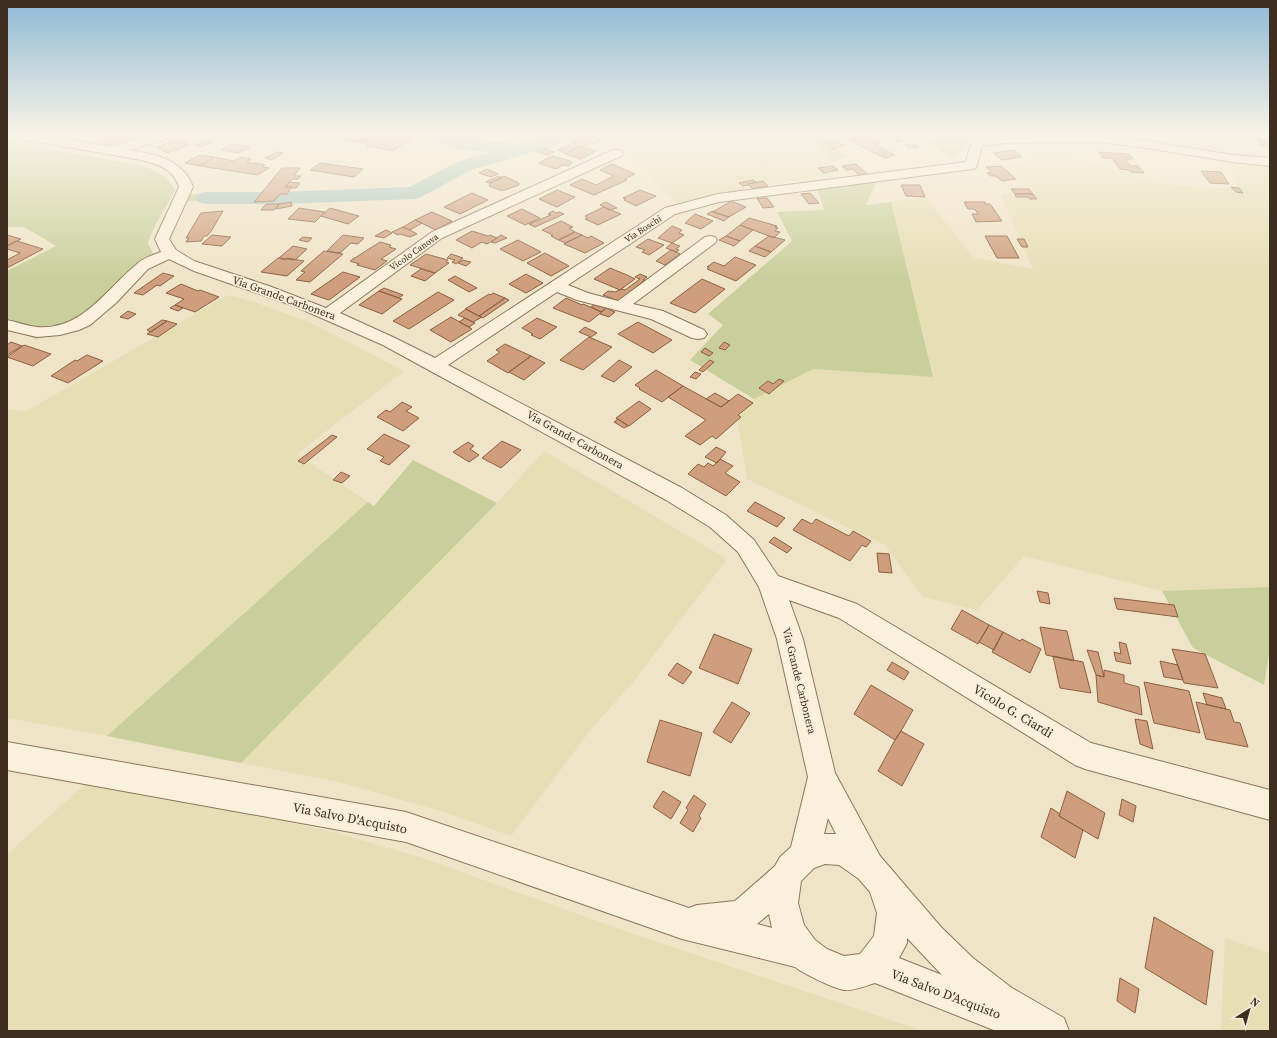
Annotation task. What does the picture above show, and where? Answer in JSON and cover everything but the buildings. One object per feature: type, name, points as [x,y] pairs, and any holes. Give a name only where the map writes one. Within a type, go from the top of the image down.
[{"type":"street","points":[[7,325],[37,332],[60,330],[73,326],[84,321],[110,300],[143,266],[170,253],[165,247],[162,239],[186,187],[185,183]]},
{"type":"street","name":"Vicolo Canova","points":[[328,314],[437,235],[550,183]]},
{"type":"street","name":"Via Boschi","points":[[436,364],[670,211],[718,198],[823,183]]},
{"type":"street","points":[[622,305],[710,240]]},
{"type":"street","name":"Via Grande Carbonera","points":[[170,253],[208,271],[254,286],[367,330],[436,364],[674,494],[718,521],[746,546],[770,583],[781,610],[790,639],[822,777],[876,876]]},
{"type":"street","points":[[555,286],[583,297],[622,305],[657,315],[698,334]]},
{"type":"street","name":"Vicolo G. Ciardi","points":[[770,583],[848,611],[1085,755],[1270,805]]},
{"type":"street","name":"Via Salvo D'Acquisto","points":[[7,756],[406,827],[682,923],[803,952]]},
{"type":"street","name":"Via Grande Carbonera","points":[[795,867],[822,777]]},
{"type":"street","name":"Via Salvo D'Acquisto","points":[[682,923],[742,916],[795,867],[825,849],[844,850],[876,876],[928,939],[961,970],[1000,1000],[1051,1031]]},
{"type":"street","name":"Via Salvo D'Acquisto","points":[[795,867],[782,903],[790,933],[803,952],[816,962],[844,973],[864,970],[874,965],[1042,1031]]},
{"type":"street","points":[[874,965],[890,943],[893,913],[876,876]]},
{"type":"shaded area","points":[[657,183],[778,183],[703,196],[677,204]]},
{"type":"shaded area","points":[[1027,183],[1164,183],[1210,188],[1238,187],[1236,183],[1270,183],[1270,587],[1162,591],[1024,556],[977,610],[923,597],[885,545],[747,479],[737,418],[754,399],[813,369],[933,377],[891,202],[926,198],[973,257],[1033,269],[1000,194],[1038,195]]},
{"type":"shaded area","points":[[228,295],[254,302],[309,322],[404,371],[297,454],[368,502],[107,736],[7,718],[7,409],[25,412]]},
{"type":"shaded area","points":[[544,451],[727,559],[635,680],[592,728],[511,836],[447,813],[339,782],[241,763],[497,503]]},
{"type":"shaded area","points":[[91,779],[333,832],[426,859],[625,931],[923,1031],[7,1031],[7,854]]},
{"type":"shaded area","points":[[1225,938],[1270,953],[1270,1031],[1221,1031]]},
{"type":"green space","points":[[7,183],[171,183],[175,191],[157,223],[148,243],[154,256],[127,272],[108,291],[92,325],[36,339],[13,330],[11,319],[7,319],[7,271],[56,246],[24,227],[7,227]]},
{"type":"green space","points":[[417,183],[443,183],[415,198],[273,202],[187,201],[191,194],[404,190]]},
{"type":"green space","points":[[827,183],[876,183],[866,205],[891,202],[933,377],[813,369],[754,399],[690,360],[723,325],[708,314],[792,241],[777,212],[824,210],[816,185]]},
{"type":"green space","points":[[413,460],[497,503],[241,763],[107,736],[368,502],[374,506]]},
{"type":"green space","points":[[1270,587],[1270,647],[1264,685],[1193,648],[1162,591]]},
{"type":"waterway","points":[[205,198],[280,198],[414,193],[432,183]]}]
